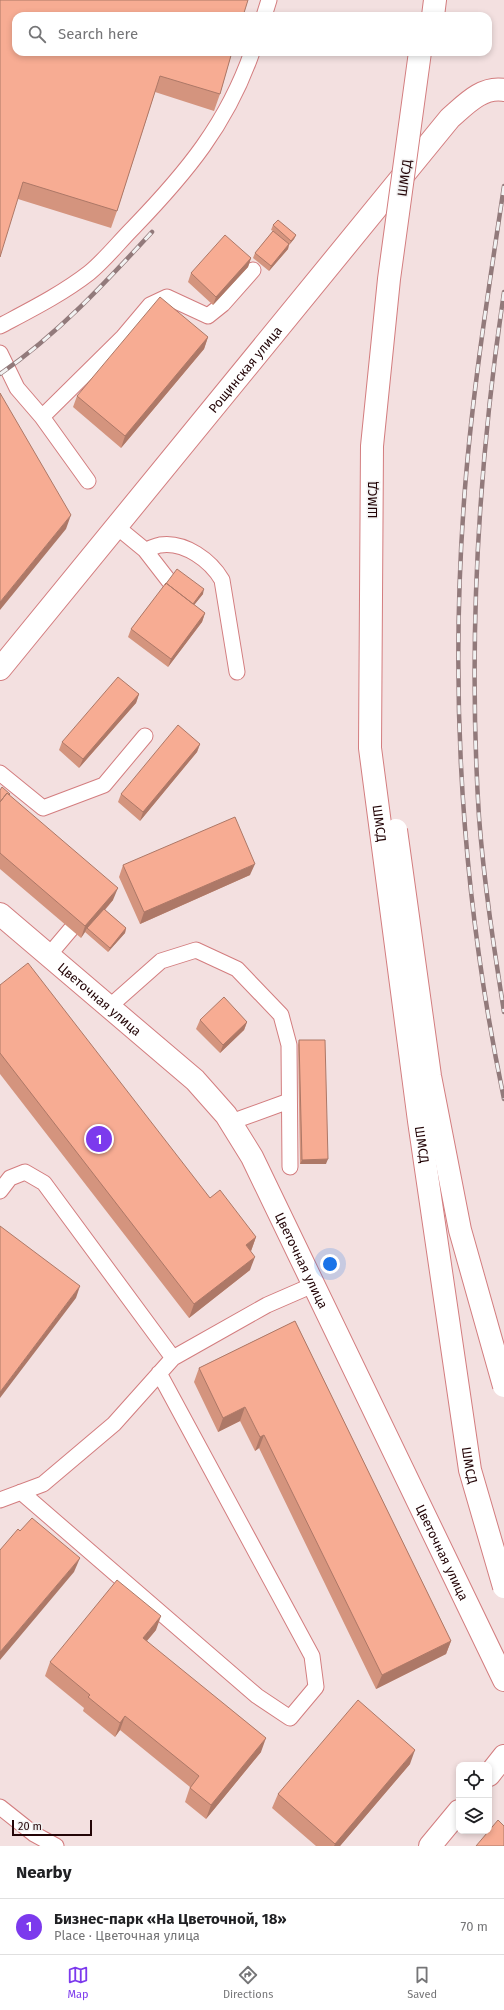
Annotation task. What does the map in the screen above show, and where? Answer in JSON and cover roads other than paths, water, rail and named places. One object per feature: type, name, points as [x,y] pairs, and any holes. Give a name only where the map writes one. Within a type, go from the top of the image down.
[{"type":"main road","points":[[424,12],[426,0]]},
{"type":"main road","points":[[434,12],[435,0]]},
{"type":"main road","name":"ШМСД","points":[[419,56],[389,279],[372,446],[370,748],[419,1121],[470,1470],[504,1587]]},
{"type":"main road","name":"ШМСД","points":[[428,56],[399,285],[384,449],[384,742],[430,1076],[460,1230],[504,1386]]},
{"type":"main road","name":"Рощинская улица","points":[[0,670],[450,118],[466,103],[484,92],[504,90]]},
{"type":"main road","name":"Цветочная улица","points":[[0,914],[194,1080],[213,1098],[231,1122],[252,1157],[504,1680]]},
{"type":"main road","points":[[430,1846],[456,1815]]},
{"type":"lane","points":[[265,12],[269,0]]},
{"type":"lane","points":[[0,326],[38,306],[89,273],[164,196],[198,155],[216,128],[245,72],[251,56]]},
{"type":"lane","points":[[42,417],[123,337],[150,305],[168,297],[208,316],[223,304],[253,270]]},
{"type":"lane","points":[[0,353],[17,388],[42,417],[88,481]]},
{"type":"lane","points":[[117,528],[146,550],[169,581]]},
{"type":"lane","points":[[146,550],[161,545],[176,546],[206,560],[216,569],[222,580],[236,672]]},
{"type":"lane","points":[[0,773],[42,808],[104,785],[145,736]]},
{"type":"lane","points":[[49,955],[71,930]]},
{"type":"lane","points":[[108,1007],[161,960],[196,950],[237,969],[281,1014],[289,1045],[290,1167]]},
{"type":"lane","points":[[231,1122],[289,1101]]},
{"type":"lane","points":[[0,1191],[10,1178],[25,1172],[44,1183],[173,1358]]},
{"type":"lane","points":[[0,1500],[43,1484],[114,1424],[173,1358],[267,1305],[313,1285]]},
{"type":"lane","points":[[21,1492],[257,1696],[290,1718],[316,1687],[312,1656],[160,1374]]},
{"type":"lane","points":[[0,1807],[34,1834],[56,1846]]},
{"type":"railway","points":[[504,186],[482,337],[468,450],[460,565],[458,641],[459,718],[469,871],[478,947],[504,1099]]},
{"type":"railway","points":[[0,374],[21,359],[61,325],[99,289],[152,232]]},
{"type":"railway","points":[[504,292],[495,357],[482,488],[475,620],[476,751],[479,817],[490,915],[504,1012]]},
{"type":"place","name":"Бизнес-парк «На Цветочной, 18»","points":[[99,1139]]}]
